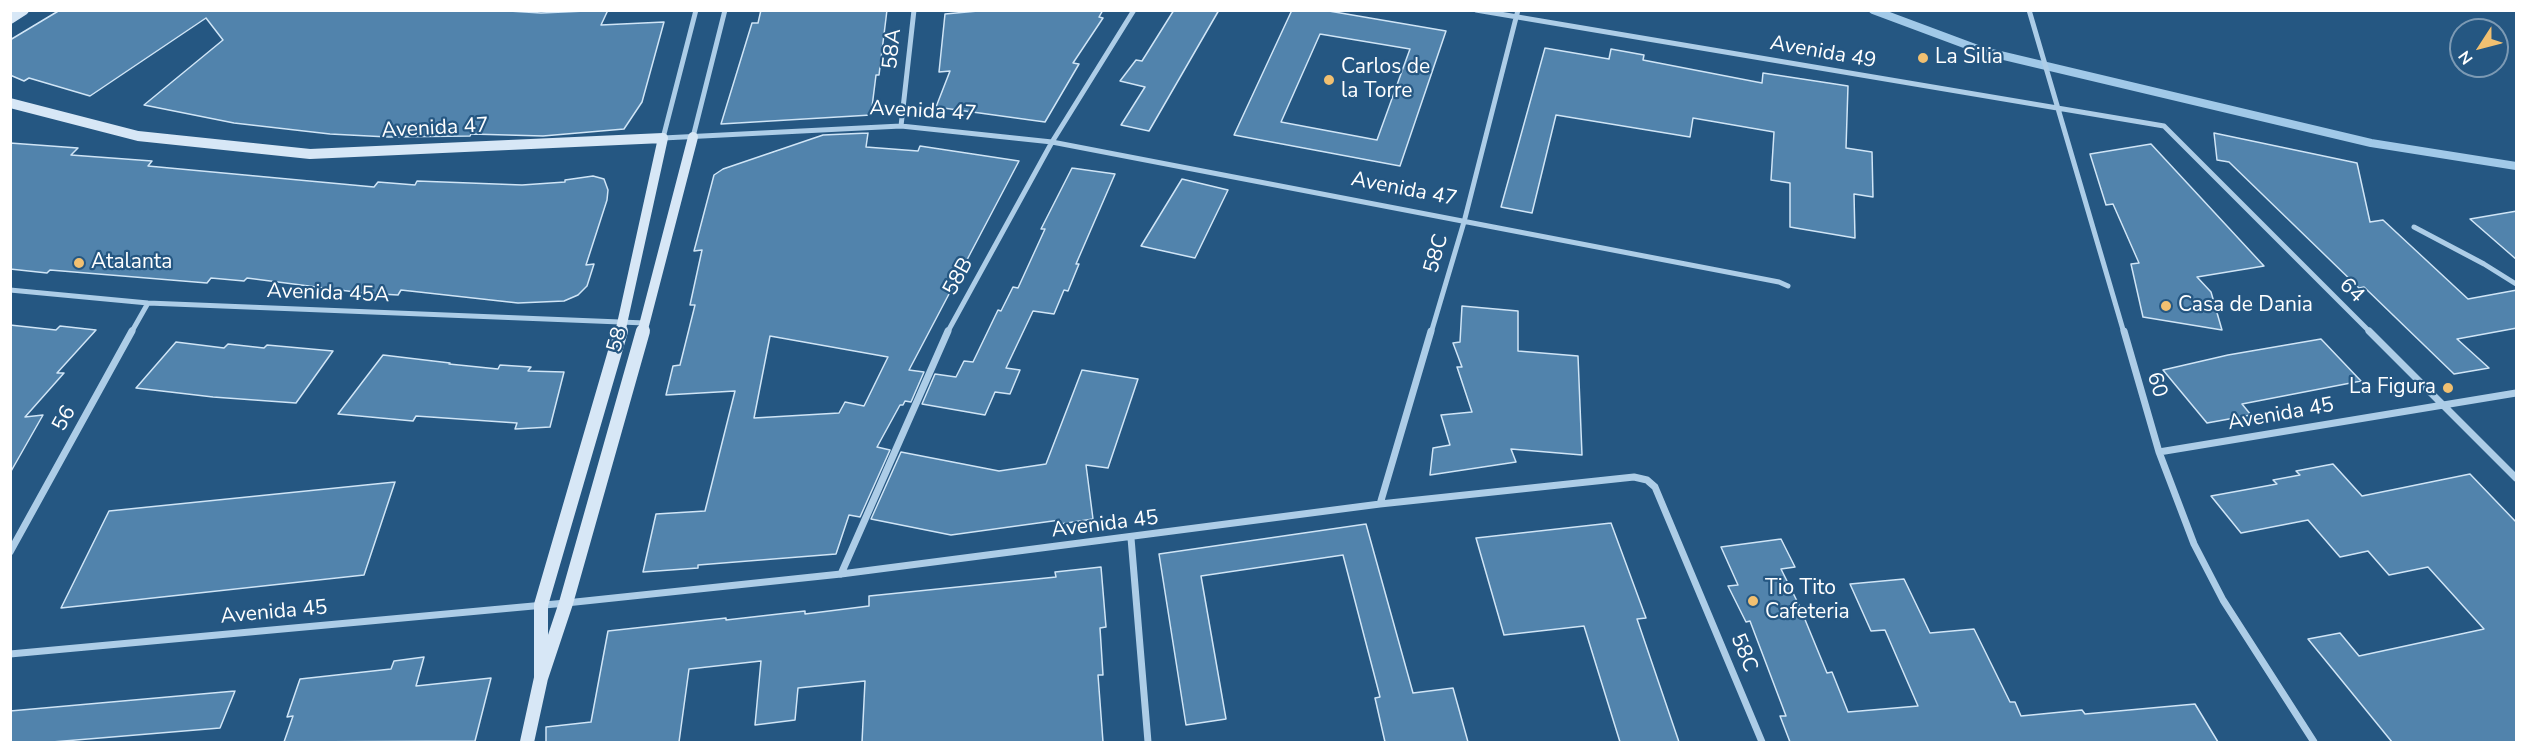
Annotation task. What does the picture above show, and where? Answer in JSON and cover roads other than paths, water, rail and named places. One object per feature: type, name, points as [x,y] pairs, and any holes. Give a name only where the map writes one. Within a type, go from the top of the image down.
[{"type":"street","points":[[10,19],[24,10]]},
{"type":"street","name":"58","points":[[541,678],[541,605],[623,323],[663,138],[696,10]]},
{"type":"street","name":"58","points":[[526,742],[541,678],[566,603],[645,322],[725,10]]},
{"type":"street","name":"58A","points":[[901,126],[914,10]]},
{"type":"street","name":"58B","points":[[840,574],[943,340],[1052,142],[1134,10]]},
{"type":"street","name":"Avenida 49","points":[[1476,10],[1517,14],[2057,110],[2164,126]]},
{"type":"street","name":"60","points":[[2029,10],[2159,452],[2194,544],[2223,600],[2314,742]]},
{"type":"street","name":"58C","points":[[1380,504],[1464,222],[1517,14]]},
{"type":"street","name":"Avenida 47","points":[[10,103],[138,136],[310,154],[901,126],[1052,142],[1788,286]]},
{"type":"street","name":"64","points":[[2164,126],[2441,405],[2517,478]]},
{"type":"street","points":[[2414,227],[2517,284]]},
{"type":"street","name":"Avenida 45A","points":[[10,290],[148,303],[623,323],[645,322]]},
{"type":"street","name":"56","points":[[10,552],[148,303]]},
{"type":"street","name":"Avenida 45","points":[[2159,452],[2517,393]]},
{"type":"street","name":"Avenida 45","points":[[10,654],[566,603],[840,574],[1380,504],[1634,477],[1647,480]]},
{"type":"street","name":"58C","points":[[1647,480],[1655,487],[1668,514],[1762,742]]},
{"type":"street","points":[[1131,538],[1148,742]]},
{"type":"waterway","points":[[1873,10],[1983,51],[2371,143],[2516,166]]},
{"type":"place","name":"La Silia","points":[[1923,58]]},
{"type":"place","name":"Carlos de la Torre","points":[[1329,80]]},
{"type":"place","name":"Atalanta","points":[[79,263]]},
{"type":"place","name":"Casa de Dania","points":[[2166,306]]},
{"type":"place","name":"La Figura","points":[[2448,388]]},
{"type":"place","name":"Tio Tito Cafeteria","points":[[1753,601]]}]
